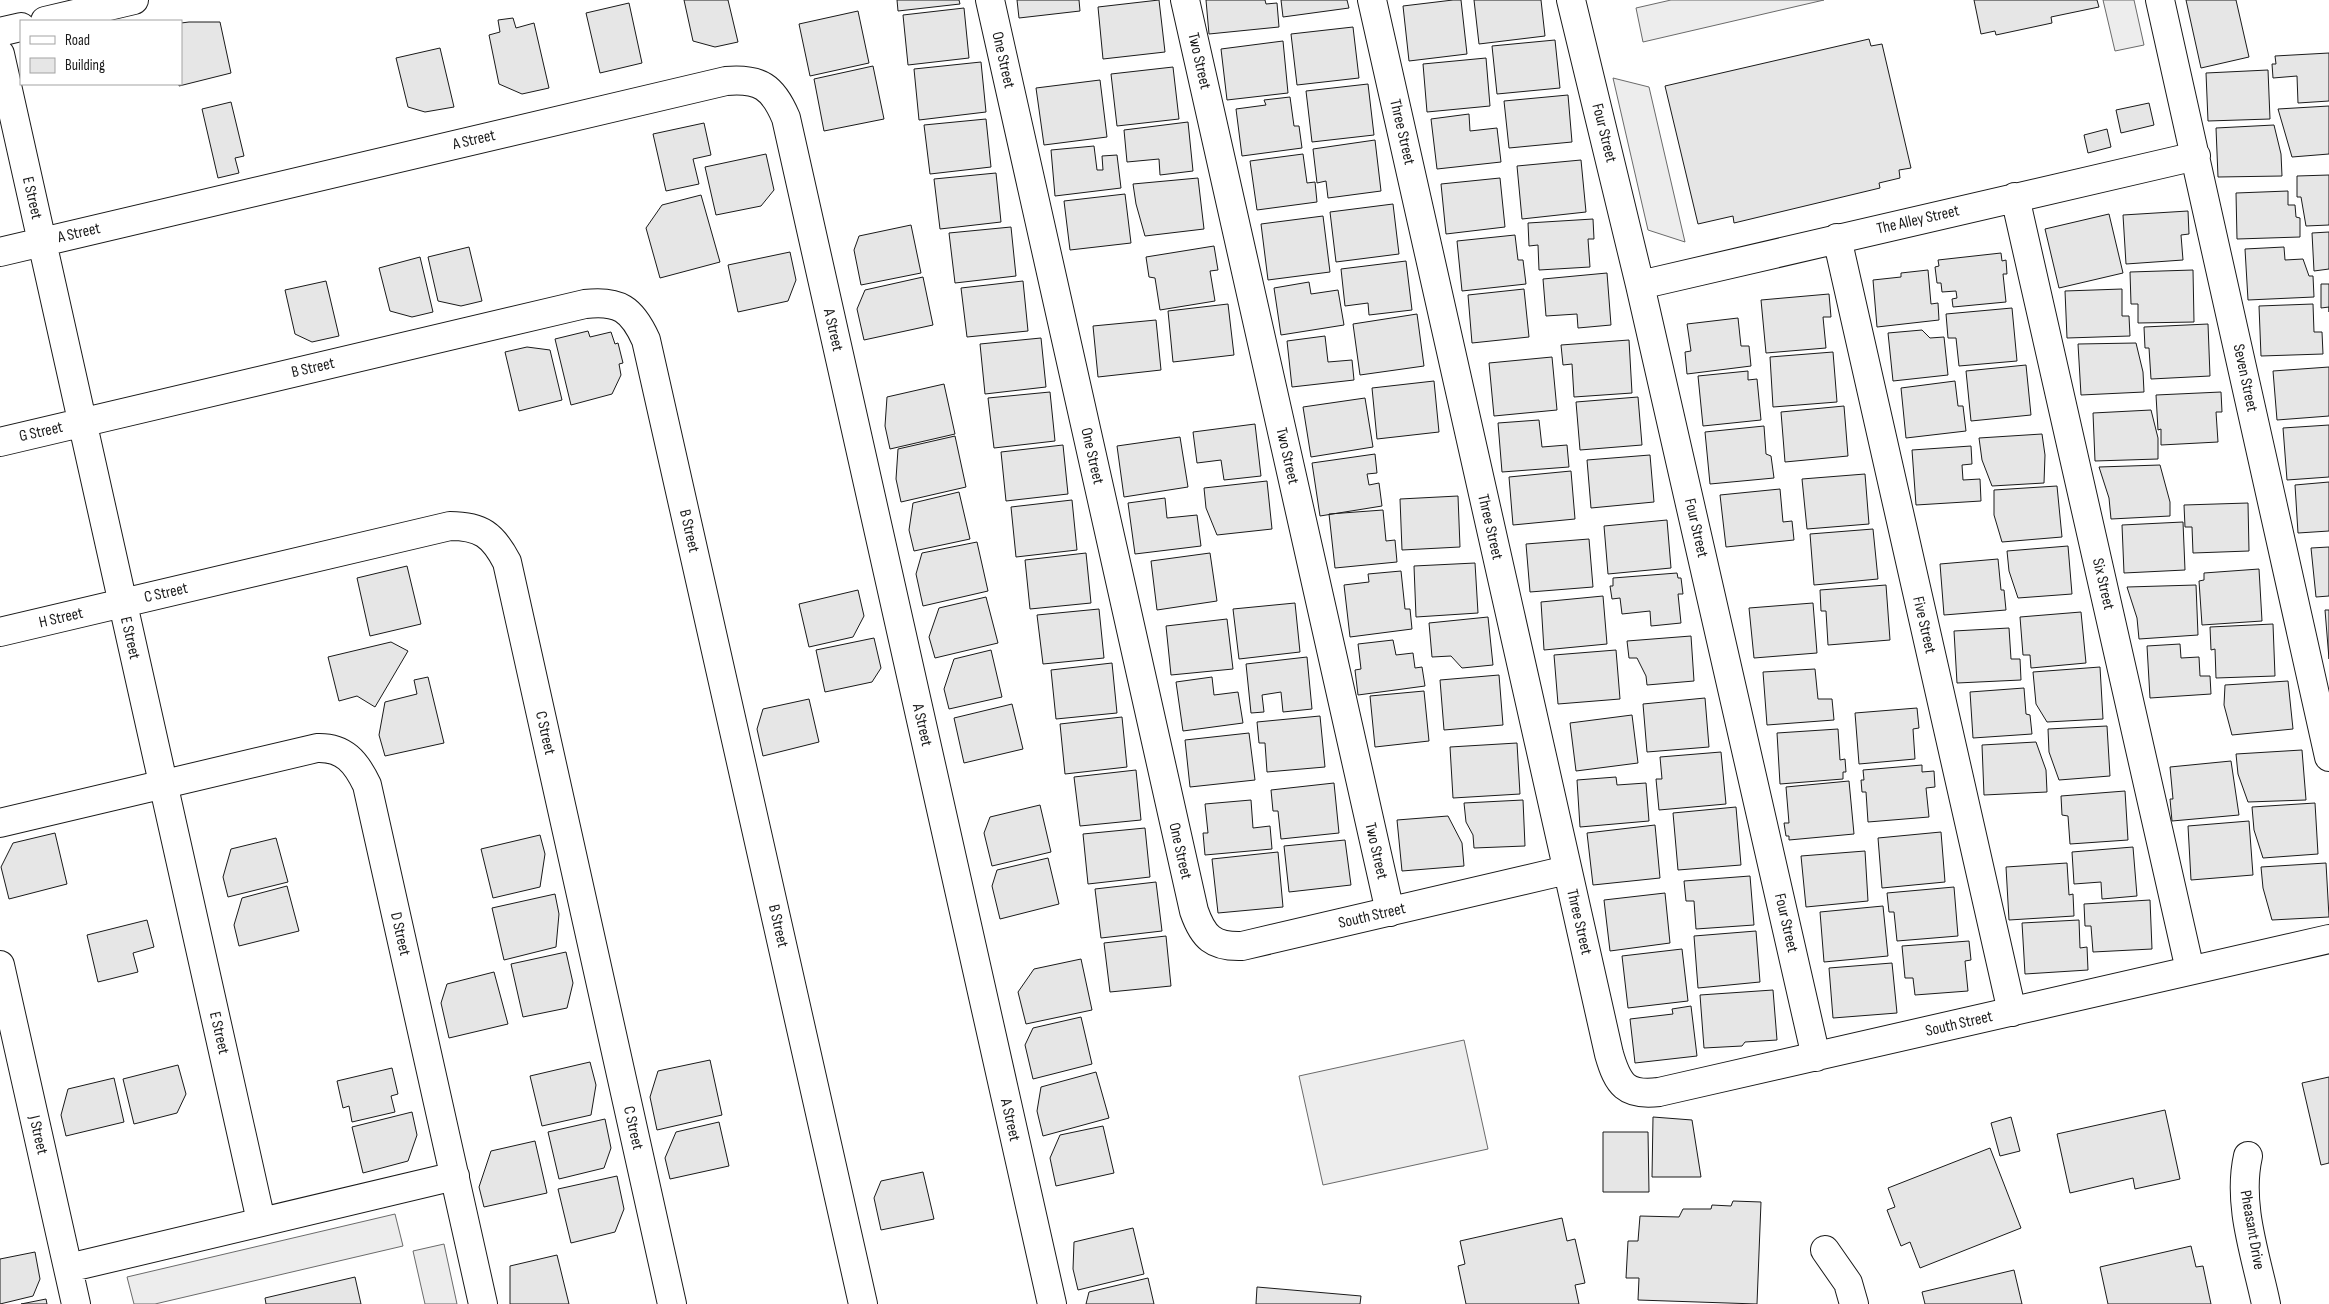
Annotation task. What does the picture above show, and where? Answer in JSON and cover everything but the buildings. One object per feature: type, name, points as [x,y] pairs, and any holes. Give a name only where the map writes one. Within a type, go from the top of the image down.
[{"type":"lane","points":[[49,20],[134,0]]},
{"type":"lane","name":"One Street","points":[[990,0],[1194,911]]},
{"type":"lane","name":"Two Street","points":[[1185,0],[1390,912]]},
{"type":"lane","name":"Three Street","points":[[1372,0],[1609,1054]]},
{"type":"lane","name":"Four Street","points":[[1572,0],[1640,285],[1816,1057]]},
{"type":"lane","name":"Seven Street","points":[[2160,0],[2329,757]]},
{"type":"lane","points":[[0,32],[20,27]]},
{"type":"lane","name":"E Street","points":[[0,54],[261,1221]]},
{"type":"lane","name":"A Street","points":[[0,252],[726,81],[743,80],[758,82],[770,91],[780,104],[786,118],[1052,1304]]},
{"type":"lane","name":"The Alley Street","points":[[1640,285],[2196,156]]},
{"type":"lane","name":"Six Street","points":[[2015,198],[2190,970]]},
{"type":"lane","name":"Five Street","points":[[1837,238],[2012,1012]]},
{"type":"lane","name":"B Street","points":[[82,422],[585,304],[601,302],[616,304],[630,313],[640,325],[646,340],[863,1304]]},
{"type":"lane","name":"G Street","points":[[0,442],[82,422]]},
{"type":"lane","name":"C Street","points":[[122,603],[450,526],[479,529],[491,538],[500,549],[507,562],[672,1304]]},
{"type":"lane","name":"H Street","points":[[0,632],[122,603]]},
{"type":"lane","name":"D Street","points":[[163,784],[317,748],[330,748],[343,752],[354,762],[367,785],[483,1304]]},
{"type":"lane","points":[[0,823],[163,784]]},
{"type":"lane","name":"South Street","points":[[1194,911],[1198,924],[1207,937],[1218,944],[1229,947],[1242,946],[1567,870]]},
{"type":"lane","name":"South Street","points":[[1609,1054],[1620,1083],[1631,1091],[1644,1094],[1659,1092],[2329,939]]},
{"type":"lane","name":"J Street","points":[[0,965],[76,1304]]},
{"type":"lane","name":"Pheasant Drive","points":[[2248,1156],[2244,1173],[2245,1206],[2266,1304]]},
{"type":"lane","points":[[68,1268],[455,1176]]},
{"type":"lane","points":[[1826,1250],[1848,1283],[1854,1304]]},
{"type":"shaded area","points":[[1671,0],[1824,0],[1643,42],[1636,8]]},
{"type":"shaded area","points":[[2103,0],[2134,0],[2144,45],[2115,51]]},
{"type":"shaded area","points":[[1613,78],[1649,87],[1685,242],[1648,230]]},
{"type":"shaded area","points":[[1464,1040],[1488,1149],[1323,1185],[1299,1076]]},
{"type":"shaded area","points":[[395,1214],[403,1246],[155,1304],[134,1304],[127,1277]]},
{"type":"shaded area","points":[[444,1244],[457,1304],[425,1304],[413,1251]]}]
